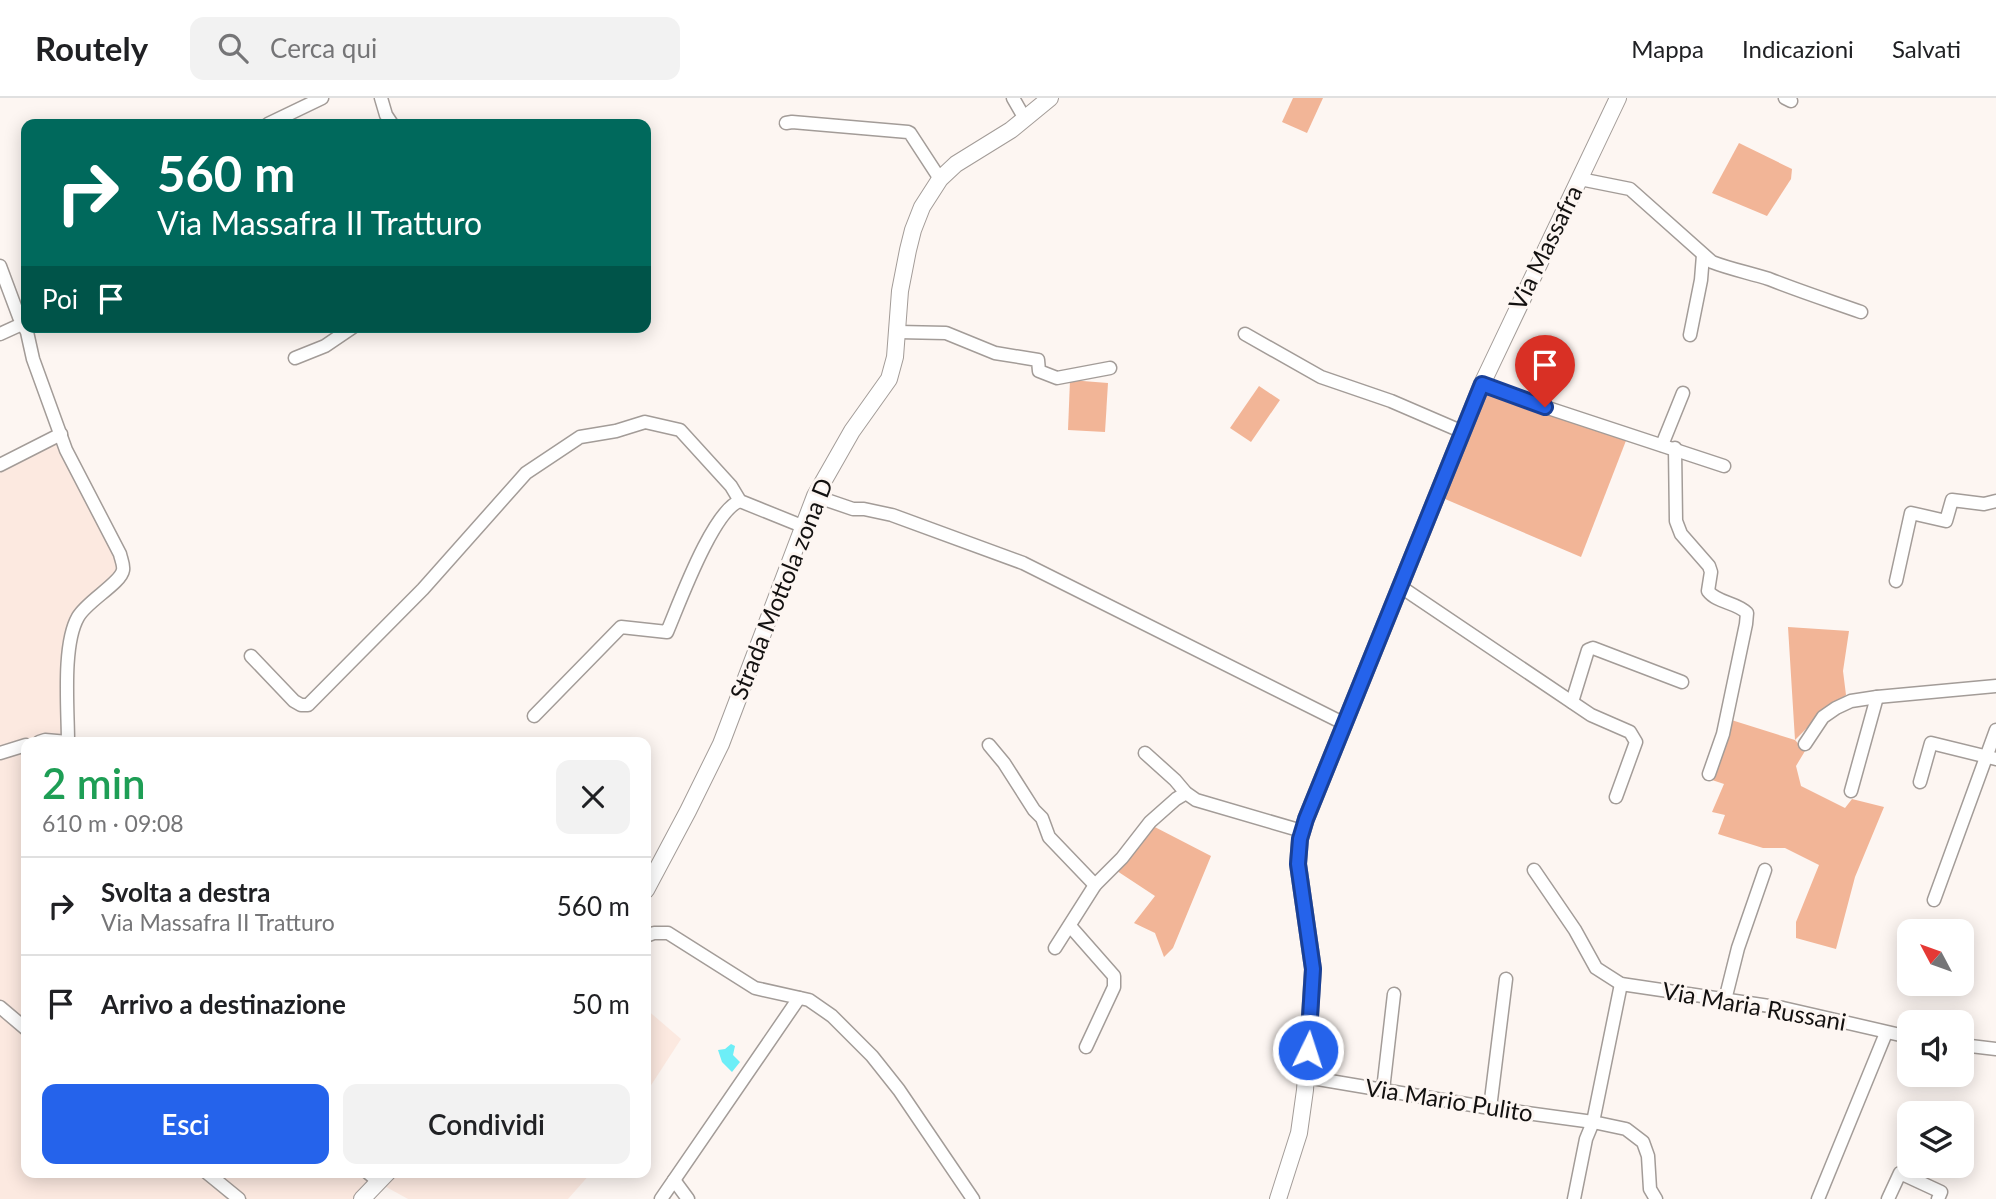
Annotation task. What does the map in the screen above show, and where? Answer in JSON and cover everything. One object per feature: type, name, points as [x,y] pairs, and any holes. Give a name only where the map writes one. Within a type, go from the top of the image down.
[{"type":"main road","name":"Strada Mottola zona D","points":[[651,881],[721,744],[815,496],[852,431],[889,379],[895,357],[900,291],[913,230],[922,207],[940,179],[956,164],[1025,119],[1050,98]]},
{"type":"main road","name":"Via Massafra","points":[[1278,1199],[1299,1133],[1306,1077],[1313,969],[1298,864],[1302,831],[1482,384],[1618,98]]},
{"type":"main road","points":[[362,1199],[377,1178]]},
{"type":"street","points":[[279,119],[323,98]]},
{"type":"street","points":[[381,98],[389,119]]},
{"type":"street","points":[[1013,98],[1025,119]]},
{"type":"street","points":[[786,124],[792,122],[908,132],[940,179]]},
{"type":"street","points":[[1580,179],[1630,189],[1712,262],[1861,312]]},
{"type":"street","points":[[1690,335],[1703,256]]},
{"type":"street","points":[[0,266],[21,316]]},
{"type":"street","points":[[0,334],[21,329]]},
{"type":"street","points":[[898,332],[946,333],[995,353],[1038,359],[1039,371],[1057,378],[1110,368]]},
{"type":"street","points":[[27,333],[33,359],[66,450],[120,554],[124,568],[120,578],[85,606],[71,634],[68,737]]},
{"type":"street","points":[[295,358],[325,346],[344,333]]},
{"type":"street","points":[[1245,334],[1321,377],[1391,401],[1463,432]]},
{"type":"street","points":[[1482,384],[1724,466]]},
{"type":"street","points":[[1683,393],[1669,447],[1677,525],[1681,534],[1709,566],[1711,572],[1708,591],[1711,596],[1739,606],[1746,613],[1723,734],[1709,774]]},
{"type":"street","points":[[251,656],[294,701],[308,705],[423,589],[526,473],[580,437],[616,431],[645,422],[680,430],[731,486],[740,501],[802,526]]},
{"type":"street","points":[[0,465],[61,434]]},
{"type":"street","points":[[815,496],[853,509],[892,514],[1023,563],[1345,724]]},
{"type":"street","points":[[1896,581],[1911,513],[1946,521],[1952,500],[1984,504],[1996,501]]},
{"type":"street","points":[[534,716],[621,627],[667,632],[699,556],[716,526],[734,503],[740,501]]},
{"type":"street","points":[[1401,587],[1591,715],[1630,732],[1636,741],[1616,797]]},
{"type":"street","points":[[1572,702],[1588,650],[1593,648],[1682,682]]},
{"type":"street","points":[[1805,744],[1823,717],[1851,701],[1996,686]]},
{"type":"street","points":[[1851,790],[1878,697]]},
{"type":"street","points":[[1934,900],[1992,758],[1996,730]]},
{"type":"street","points":[[1920,782],[1931,743],[1992,758]]},
{"type":"street","points":[[989,745],[1034,810],[1040,814],[1049,837],[1095,885]]},
{"type":"street","points":[[0,753],[21,747]]},
{"type":"street","points":[[1145,753],[1196,800],[1302,831]]},
{"type":"street","points":[[1055,948],[1095,885],[1122,858],[1150,822],[1186,793]]},
{"type":"street","points":[[1534,870],[1575,930],[1596,968],[1621,984],[1593,1122],[1586,1139],[1574,1199]]},
{"type":"street","points":[[1725,1000],[1738,948],[1765,870]]},
{"type":"street","points":[[1070,926],[1115,980],[1086,1047]]},
{"type":"street","points":[[651,934],[668,933],[755,988],[809,1000],[832,1016],[872,1056],[899,1090],[973,1199]]},
{"type":"street","points":[[1490,1108],[1506,979]]},
{"type":"street","name":"Via Maria Russani","points":[[1621,984],[1783,1008],[1897,1035]]},
{"type":"street","points":[[1383,1090],[1394,993]]},
{"type":"street","points":[[661,1199],[799,998]]},
{"type":"street","points":[[0,1007],[21,1025]]},
{"type":"street","points":[[1818,1199],[1886,1033]]},
{"type":"street","points":[[1974,1046],[1996,1049]]},
{"type":"street","name":"Via Mario Pulito","points":[[1306,1077],[1626,1129],[1643,1142],[1648,1156],[1650,1189],[1656,1199]]},
{"type":"street","points":[[1888,1199],[1900,1173],[1941,1192],[1938,1199]]},
{"type":"street","points":[[213,1178],[239,1199]]},
{"type":"street","points":[[674,1180],[688,1199]]},
{"type":"shaded area","points":[[1293,98],[1323,98],[1307,133],[1282,122]]},
{"type":"shaded area","points":[[1739,143],[1792,169],[1791,179],[1767,216],[1712,193]]},
{"type":"shaded area","points":[[1070,380],[1108,383],[1105,432],[1068,430]]},
{"type":"shaded area","points":[[1259,386],[1280,400],[1251,442],[1230,428]]},
{"type":"shaded area","points":[[1484,387],[1627,438],[1581,557],[1438,496]]},
{"type":"shaded area","points":[[61,434],[124,568],[76,620],[68,737],[21,737],[21,1178],[587,1178],[568,1199],[408,1199],[379,1183],[361,1199],[0,1199],[0,465]]},
{"type":"shaded area","points":[[1788,627],[1849,631],[1843,671],[1846,695],[1820,715],[1795,740]]},
{"type":"shaded area","points":[[1725,718],[1795,740],[1805,751],[1796,766],[1801,786],[1845,808],[1852,799],[1884,807],[1855,877],[1836,949],[1796,938],[1796,922],[1819,865],[1785,848],[1763,848],[1718,834],[1725,815],[1712,812],[1724,784],[1706,778]]},
{"type":"shaded area","points":[[1149,824],[1211,856],[1173,948],[1164,957],[1155,933],[1134,923],[1155,896],[1114,869]]},
{"type":"shaded area","points":[[651,1013],[681,1039],[651,1085]]},
{"type":"water","points":[[731,1044],[735,1046],[733,1055],[740,1062],[732,1072],[722,1062],[718,1050]]},
{"type":"route","points":[[1308,1050],[1313,969],[1298,864],[1300,839],[1306,819],[1482,384],[1545,407]]}]
